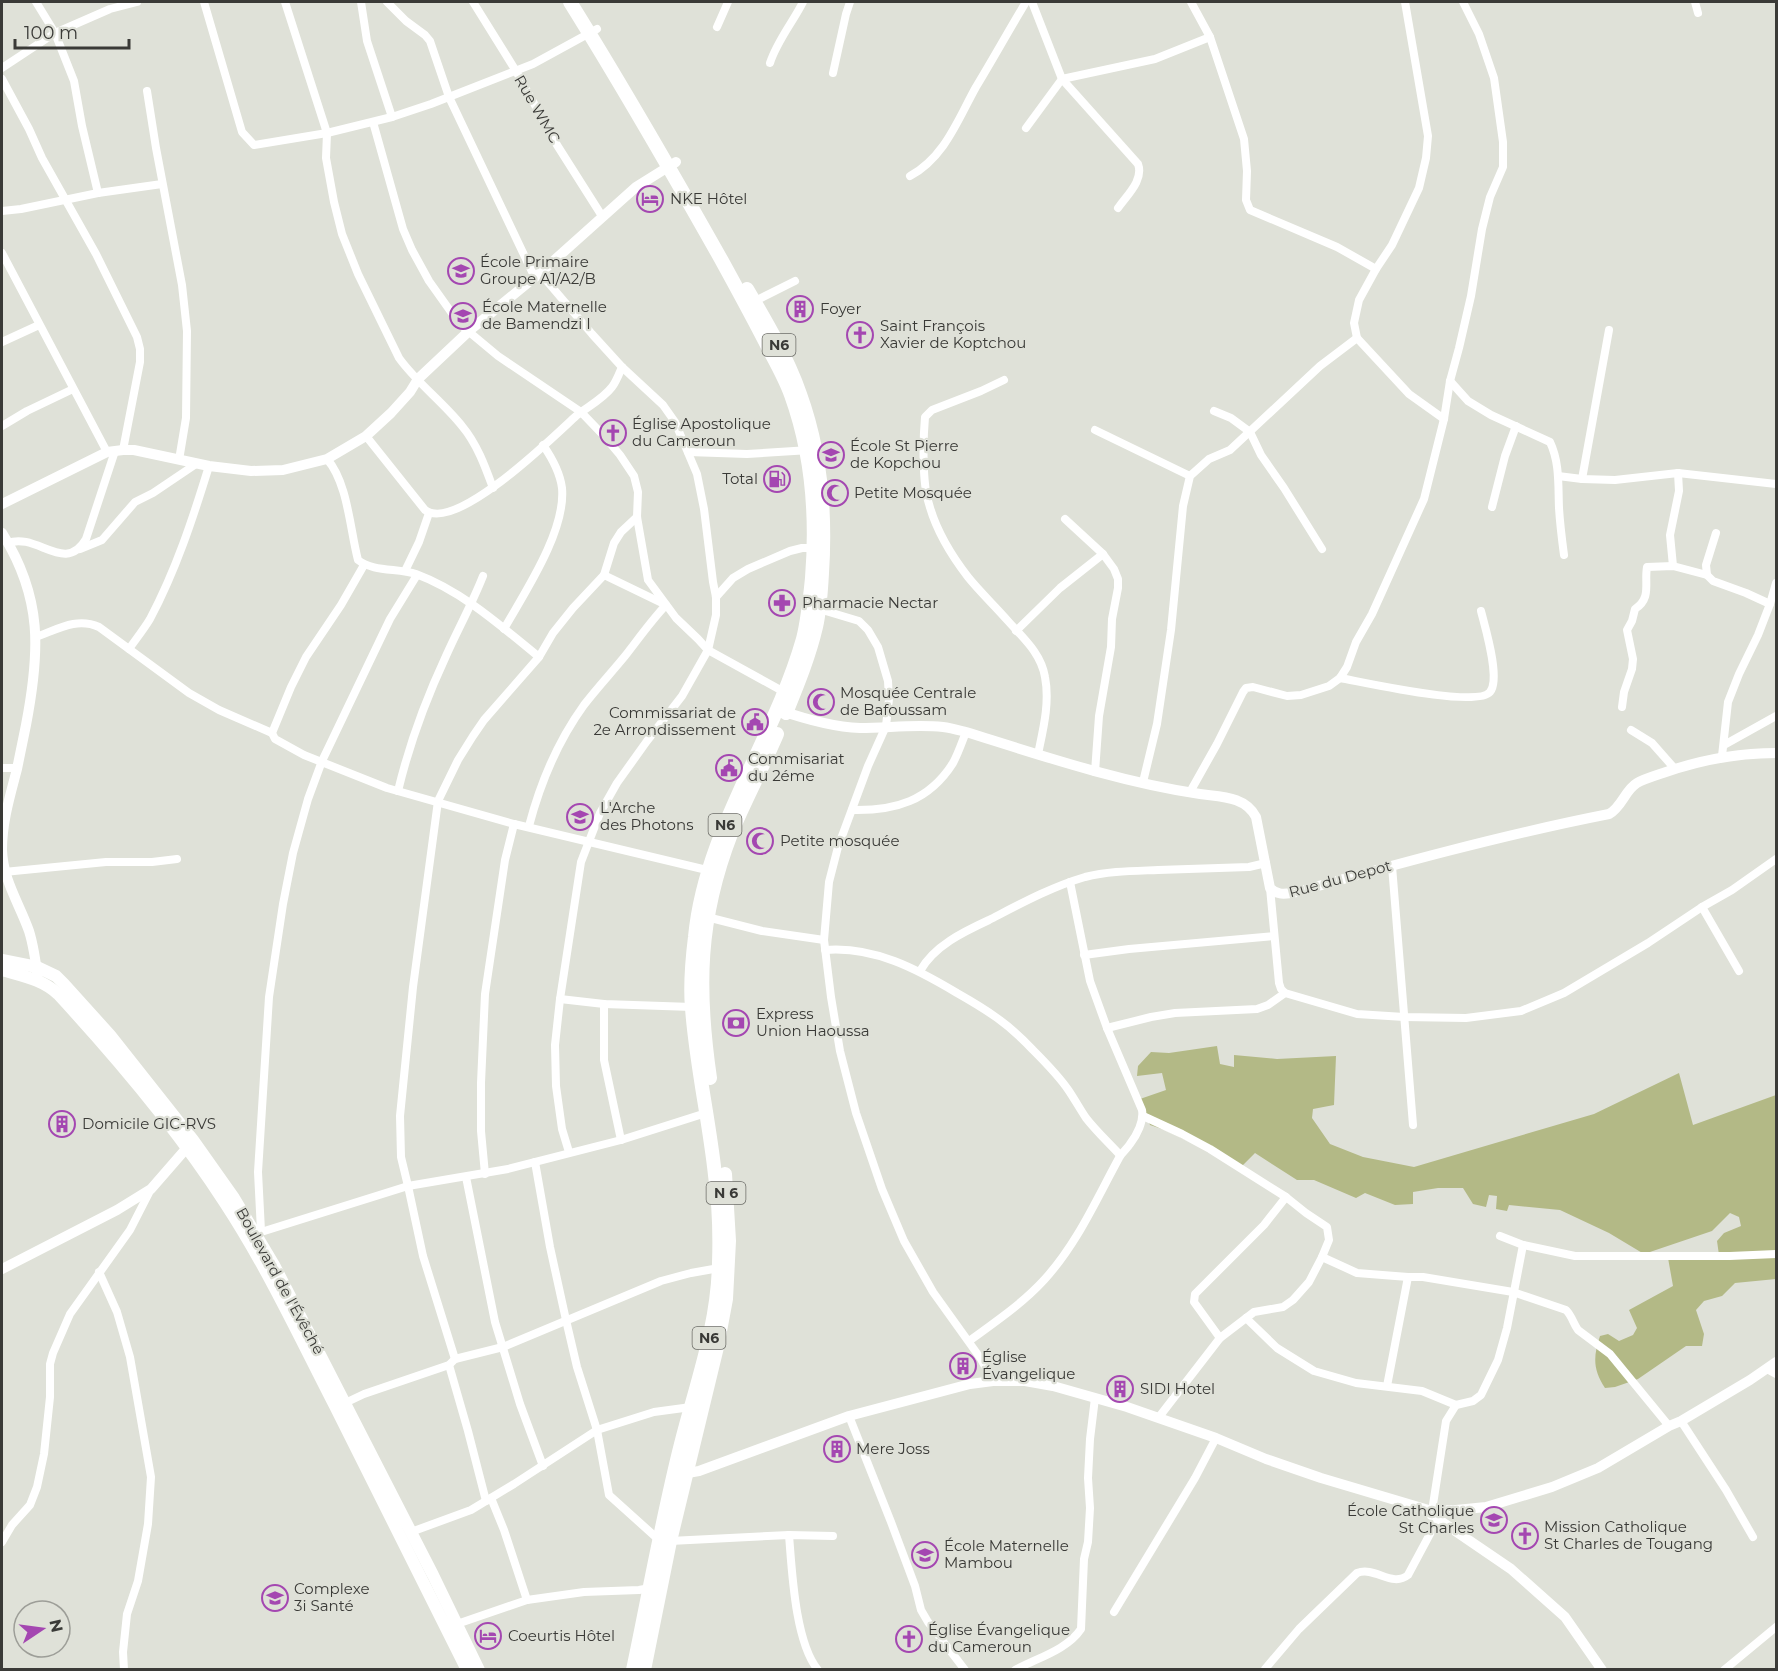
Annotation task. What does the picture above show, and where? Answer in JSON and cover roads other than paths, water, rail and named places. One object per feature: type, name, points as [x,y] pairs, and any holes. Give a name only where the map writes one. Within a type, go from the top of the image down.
[{"type":"highway","name":"N6","points":[[570,2],[594,31]]},
{"type":"highway","name":"N6","points":[[580,2],[594,31],[754,301],[778,355],[811,450],[819,548],[819,609],[811,646],[782,712],[723,829],[713,871],[701,971],[701,1006],[710,1112]]},
{"type":"highway","name":"N6","points":[[693,201],[756,322],[778,355]]},
{"type":"highway","name":"N6","points":[[789,694],[803,638],[819,548]]},
{"type":"highway","name":"N6","points":[[710,1112],[696,1048],[692,1007],[692,970],[699,905],[713,871]]},
{"type":"highway","name":"N 6","points":[[710,1112],[715,1174],[723,1208],[724,1272]]},
{"type":"highway","name":"N6","points":[[644,1670],[664,1541],[696,1409],[724,1272]]},
{"type":"highway","name":"N6","points":[[633,1670],[650,1588],[664,1541]]},
{"type":"main road","name":"Boulevard de l'Évêché","points":[[2,960],[38,974],[81,1019],[190,1144],[226,1204],[255,1234],[274,1265],[411,1532],[467,1670]]},
{"type":"main road","name":"Boulevard de l'Évêché","points":[[2,970],[38,974]]},
{"type":"main road","name":"Boulevard de l'Évêché","points":[[255,1234],[297,1331],[428,1577],[457,1624],[479,1670]]},
{"type":"street","points":[[36,2],[55,33],[74,81],[98,193]]},
{"type":"street","points":[[2,68],[55,33],[110,9],[137,2]]},
{"type":"street","points":[[204,2],[242,132],[254,145],[327,133],[392,117],[533,64],[594,31]]},
{"type":"street","points":[[285,2],[327,133],[326,158],[334,202],[342,234],[358,274],[399,358],[462,425],[482,459],[494,488]]},
{"type":"street","points":[[362,2],[367,41],[392,117]]},
{"type":"street","points":[[387,2],[430,41],[449,97],[537,275],[622,367],[663,405],[675,422],[697,474],[704,509],[712,582],[716,597],[716,615],[708,650],[682,696],[617,783],[600,813],[581,862],[555,1046],[556,1086],[562,1129],[570,1152]]},
{"type":"street","name":"Rue WMC","points":[[473,2],[516,71],[557,145],[602,216]]},
{"type":"street","points":[[717,27],[728,2]]},
{"type":"street","points":[[770,63],[774,51],[803,2]]},
{"type":"street","points":[[833,73],[850,2]]},
{"type":"street","points":[[910,176],[920,171],[936,156],[954,129],[1026,2]]},
{"type":"street","points":[[1032,2],[1062,79],[1138,164],[1139,178],[1118,208]]},
{"type":"street","points":[[1191,2],[1210,37],[1244,139],[1247,171],[1246,200],[1250,210],[1337,247],[1376,269]]},
{"type":"street","points":[[1405,2],[1428,136],[1426,158],[1419,188],[1392,245],[1359,300],[1354,323],[1357,338],[1409,394],[1444,419]]},
{"type":"street","points":[[1190,792],[1246,688],[1253,687],[1287,696],[1301,695],[1329,686],[1340,678],[1347,668],[1356,642],[1372,614],[1424,499],[1471,296],[1482,229],[1490,197],[1503,167],[1503,142],[1494,78],[1479,34],[1463,2]]},
{"type":"street","points":[[1695,2],[1698,13]]},
{"type":"street","points":[[1026,128],[1062,79],[1155,59],[1210,37]]},
{"type":"street","points":[[2,79],[42,158],[116,293],[137,337],[140,349],[140,362],[115,451],[86,539],[80,549]]},
{"type":"street","points":[[147,91],[182,285],[187,331],[186,418],[179,460]]},
{"type":"street","points":[[373,122],[403,229],[412,250],[436,290],[462,326],[498,356],[581,412],[615,449],[634,476],[638,492],[637,517],[648,580],[676,618],[708,650],[789,694]]},
{"type":"street","points":[[2,504],[115,451],[149,453],[196,464],[251,471],[283,470],[327,459],[366,436],[391,414],[418,379],[469,331],[537,275],[636,187],[672,164]]},
{"type":"street","points":[[2,211],[162,184]]},
{"type":"street","points":[[2,258],[73,389],[115,451]]},
{"type":"street","points":[[754,301],[795,281]]},
{"type":"street","points":[[2,342],[39,325]]},
{"type":"street","points":[[1582,480],[1609,330]]},
{"type":"street","points":[[1143,782],[1157,724],[1171,630],[1183,506],[1190,476],[1209,459],[1230,450],[1320,366],[1357,338]]},
{"type":"street","points":[[366,436],[429,513],[438,514],[455,510],[494,488],[611,388],[622,367]]},
{"type":"street","points":[[1004,380],[932,410],[925,417],[924,480],[928,503],[940,533],[968,577],[1031,645],[1039,659],[1045,676],[1046,697],[1045,720],[1038,754]]},
{"type":"street","points":[[1450,381],[1468,401],[1491,415],[1550,442],[1554,449],[1558,476],[1564,555]]},
{"type":"street","points":[[2,426],[73,389]]},
{"type":"street","points":[[1214,411],[1231,418],[1250,432],[1262,455],[1322,549]]},
{"type":"street","points":[[1492,507],[1505,456],[1516,426]]},
{"type":"street","points":[[1095,430],[1190,476]]},
{"type":"street","points":[[504,629],[552,541],[558,520],[562,489],[559,475],[543,445]]},
{"type":"street","points":[[688,452],[747,453],[811,450]]},
{"type":"street","points":[[327,459],[332,465],[341,488],[358,560],[364,565],[417,575],[455,594],[539,657]]},
{"type":"street","points":[[8,543],[24,542],[64,554],[72,553],[102,540],[135,502],[153,493],[196,464]]},
{"type":"street","points":[[129,650],[149,621],[168,581],[194,516],[209,466]]},
{"type":"street","points":[[1672,566],[1670,535],[1679,491],[1678,473]]},
{"type":"street","points":[[1558,476],[1582,480],[1615,480],[1678,473],[1776,484]]},
{"type":"street","points":[[405,571],[419,542],[429,513]]},
{"type":"street","points":[[527,1600],[504,1530],[488,1500],[468,1431],[423,1256],[401,1157],[400,1116],[413,987],[438,801],[458,760],[473,736],[539,657],[553,633],[573,608],[604,575],[614,543],[621,532],[637,517]]},
{"type":"street","points":[[1065,519],[1103,554],[1114,568],[1118,579],[1112,619],[1111,647],[1099,716],[1095,772]]},
{"type":"street","points":[[2,532],[24,576],[36,637],[35,671],[3,834],[4,872],[29,932],[38,974]]},
{"type":"street","points":[[1707,575],[1706,565],[1716,532]]},
{"type":"street","points":[[716,597],[733,578],[748,569],[789,551],[819,548]]},
{"type":"street","points":[[1016,631],[1060,588],[1103,554]]},
{"type":"street","points":[[272,733],[306,657],[364,565]]},
{"type":"street","points":[[1622,707],[1633,658],[1627,630],[1635,609],[1642,605],[1647,594],[1647,567],[1672,566],[1707,575],[1713,581],[1770,604]]},
{"type":"street","points":[[417,575],[390,619],[322,761],[308,799],[293,853],[269,997],[255,1234],[408,1186],[485,1174],[535,1162],[621,1140],[710,1112]]},
{"type":"street","points":[[604,575],[666,605]]},
{"type":"street","points":[[398,791],[407,756],[426,706],[483,576]]},
{"type":"street","points":[[1722,756],[1728,702],[1758,635],[1776,582]]},
{"type":"street","points":[[529,826],[537,795],[559,747],[584,706],[653,618],[666,605]]},
{"type":"street","points":[[819,609],[859,621],[868,630],[878,647],[888,681],[890,699],[886,726],[868,766],[838,847],[830,882],[824,940],[840,1051],[856,1113],[882,1189],[904,1241],[933,1292],[969,1341],[993,1381]]},
{"type":"street","points":[[1340,678],[1440,697],[1488,695],[1492,691],[1494,677],[1492,656],[1480,611]]},
{"type":"street","points":[[36,637],[69,625],[88,622],[99,627],[189,693],[219,710],[272,733],[275,739],[286,746],[387,788],[514,824],[713,871]]},
{"type":"street","name":"Rue du Depot","points":[[782,712],[837,726],[944,727],[1095,772],[1238,800],[1252,809],[1256,817],[1270,888],[1274,893],[1281,895],[1293,894],[1546,826],[1609,814],[1616,810],[1632,786],[1675,769],[1722,756],[1776,753]]},
{"type":"street","points":[[1724,745],[1776,716]]},
{"type":"street","points":[[1631,730],[1652,743],[1675,769]]},
{"type":"street","points":[[852,810],[873,811],[899,806],[921,796],[942,777],[953,762],[966,732]]},
{"type":"street","points":[[2,768],[17,768]]},
{"type":"street","points":[[485,1174],[481,1083],[485,994],[505,860],[514,824]]},
{"type":"street","points":[[4,872],[106,862],[152,862],[177,859]]},
{"type":"street","points":[[1270,888],[1279,983],[1285,993],[1356,1014],[1466,1018],[1521,1011],[1564,993],[1732,890],[1776,859]]},
{"type":"street","points":[[920,971],[927,960],[941,947],[1033,897],[1070,882],[1121,871],[1249,867],[1266,863]]},
{"type":"street","points":[[1392,866],[1413,1125]]},
{"type":"street","points":[[1070,882],[1090,981],[1143,1116],[1210,1149],[1286,1197],[1327,1227],[1329,1240],[1309,1282],[1293,1300],[1283,1307],[1254,1312],[1221,1338],[1159,1417]]},
{"type":"street","points":[[1702,907],[1739,971]]},
{"type":"street","points":[[707,916],[762,932],[824,940]]},
{"type":"street","points":[[1084,955],[1274,936]]},
{"type":"street","points":[[825,950],[839,949],[890,959],[920,971],[999,1018],[1014,1029],[1068,1089],[1087,1119],[1120,1155]]},
{"type":"street","points":[[1107,1028],[1175,1013],[1257,1009],[1268,1005],[1285,993]]},
{"type":"street","points":[[560,999],[604,1004],[692,1007]]},
{"type":"street","points":[[604,1004],[604,1060],[621,1140]]},
{"type":"street","points":[[969,1341],[1017,1306],[1044,1280],[1071,1247],[1120,1155],[1131,1143],[1143,1116]]},
{"type":"street","points":[[2,1542],[12,1525],[30,1505],[37,1487],[50,1397],[50,1364],[70,1314],[130,1230],[151,1189],[190,1144]]},
{"type":"street","points":[[535,1162],[566,1320],[577,1367],[597,1430],[609,1495],[664,1541],[789,1535],[833,1536]]},
{"type":"street","points":[[466,1177],[490,1303],[520,1404],[543,1466]]},
{"type":"street","points":[[2,1269],[117,1210],[151,1189]]},
{"type":"street","points":[[1221,1338],[1194,1302],[1195,1294],[1264,1225],[1286,1197]]},
{"type":"street","points":[[1500,1236],[1523,1245],[1575,1256],[1776,1254]]},
{"type":"street","points":[[1265,1668],[1299,1629],[1357,1573],[1362,1570],[1374,1571],[1390,1579],[1398,1580],[1408,1575],[1430,1513],[1446,1421],[1456,1405],[1473,1401],[1481,1395],[1498,1360],[1507,1328],[1523,1245]]},
{"type":"street","points":[[1322,1257],[1357,1273],[1423,1277],[1513,1292],[1566,1310],[1572,1316],[1578,1330],[1610,1354],[1669,1426]]},
{"type":"street","points":[[99,1272],[117,1312],[130,1357],[151,1477],[148,1524],[138,1581],[127,1614],[123,1652],[124,1670]]},
{"type":"street","points":[[345,1403],[452,1362],[503,1347],[661,1281],[691,1273],[724,1272]]},
{"type":"street","points":[[1387,1386],[1408,1277]]},
{"type":"street","points":[[1246,1318],[1277,1347],[1314,1371],[1356,1383],[1422,1390],[1456,1405]]},
{"type":"street","points":[[1430,1513],[1486,1507],[1552,1487],[1598,1468],[1669,1426],[1772,1371],[1776,1362]]},
{"type":"street","points":[[679,1473],[699,1472],[849,1416],[970,1384],[1025,1381],[1053,1386],[1159,1417],[1266,1459],[1430,1513],[1511,1569],[1564,1617],[1602,1670]]},
{"type":"street","points":[[1015,1670],[1064,1646],[1076,1637],[1081,1629],[1084,1559],[1088,1542],[1090,1508],[1088,1478],[1090,1439],[1095,1398]]},
{"type":"street","points":[[411,1532],[471,1510],[597,1430],[654,1412],[696,1409]]},
{"type":"street","points":[[849,1416],[895,1532],[915,1586],[921,1610],[965,1670]]},
{"type":"street","points":[[1681,1421],[1726,1490],[1753,1537]]},
{"type":"street","points":[[1114,1612],[1195,1478],[1216,1438]]},
{"type":"street","points":[[789,1535],[797,1611],[804,1640],[813,1664],[818,1670]]},
{"type":"street","points":[[457,1624],[527,1600],[584,1592],[650,1588]]},
{"type":"street","points":[[1724,1670],[1776,1627]]},
{"type":"place","name":"NKE Hôtel","points":[[650,199]]},
{"type":"place","name":"École Primaire Groupe A1/A2/B","points":[[461,271]]},
{"type":"place","name":"Foyer","points":[[800,309]]},
{"type":"place","name":"École Maternelle de Bamendzi I","points":[[463,316]]},
{"type":"place","name":"Saint François Xavier de Koptchou","points":[[860,335]]},
{"type":"place","name":"Église Apostolique du Cameroun","points":[[613,433]]},
{"type":"place","name":"École St Pierre de Kopchou","points":[[831,455]]},
{"type":"place","name":"Total","points":[[777,479]]},
{"type":"place","name":"Petite Mosquée","points":[[835,493]]},
{"type":"place","name":"Pharmacie Nectar","points":[[782,603]]},
{"type":"place","name":"Mosquée Centrale de Bafoussam","points":[[821,702]]},
{"type":"place","name":"Commissariat de 2e Arrondissement","points":[[755,722]]},
{"type":"place","name":"Commisariat du 2éme","points":[[729,768]]},
{"type":"place","name":"L'Arche des Photons","points":[[580,817]]},
{"type":"place","name":"Petite mosquée","points":[[760,841]]},
{"type":"place","name":"Express Union Haoussa","points":[[736,1023]]},
{"type":"place","name":"Domicile GIC-RVS","points":[[62,1124]]},
{"type":"place","name":"Église Évangelique","points":[[963,1366]]},
{"type":"place","name":"SIDI Hotel","points":[[1120,1389]]},
{"type":"place","name":"Mere Joss","points":[[837,1449]]},
{"type":"place","name":"École Catholique St Charles","points":[[1494,1520]]},
{"type":"place","name":"Mission Catholique St Charles de Tougang","points":[[1525,1536]]},
{"type":"place","name":"École Maternelle Mambou","points":[[925,1555]]},
{"type":"place","name":"Complexe 3i Santé","points":[[275,1598]]},
{"type":"place","name":"Coeurtis Hôtel","points":[[488,1636]]},
{"type":"place","name":"Église Évangelique du Cameroun","points":[[909,1639]]}]
